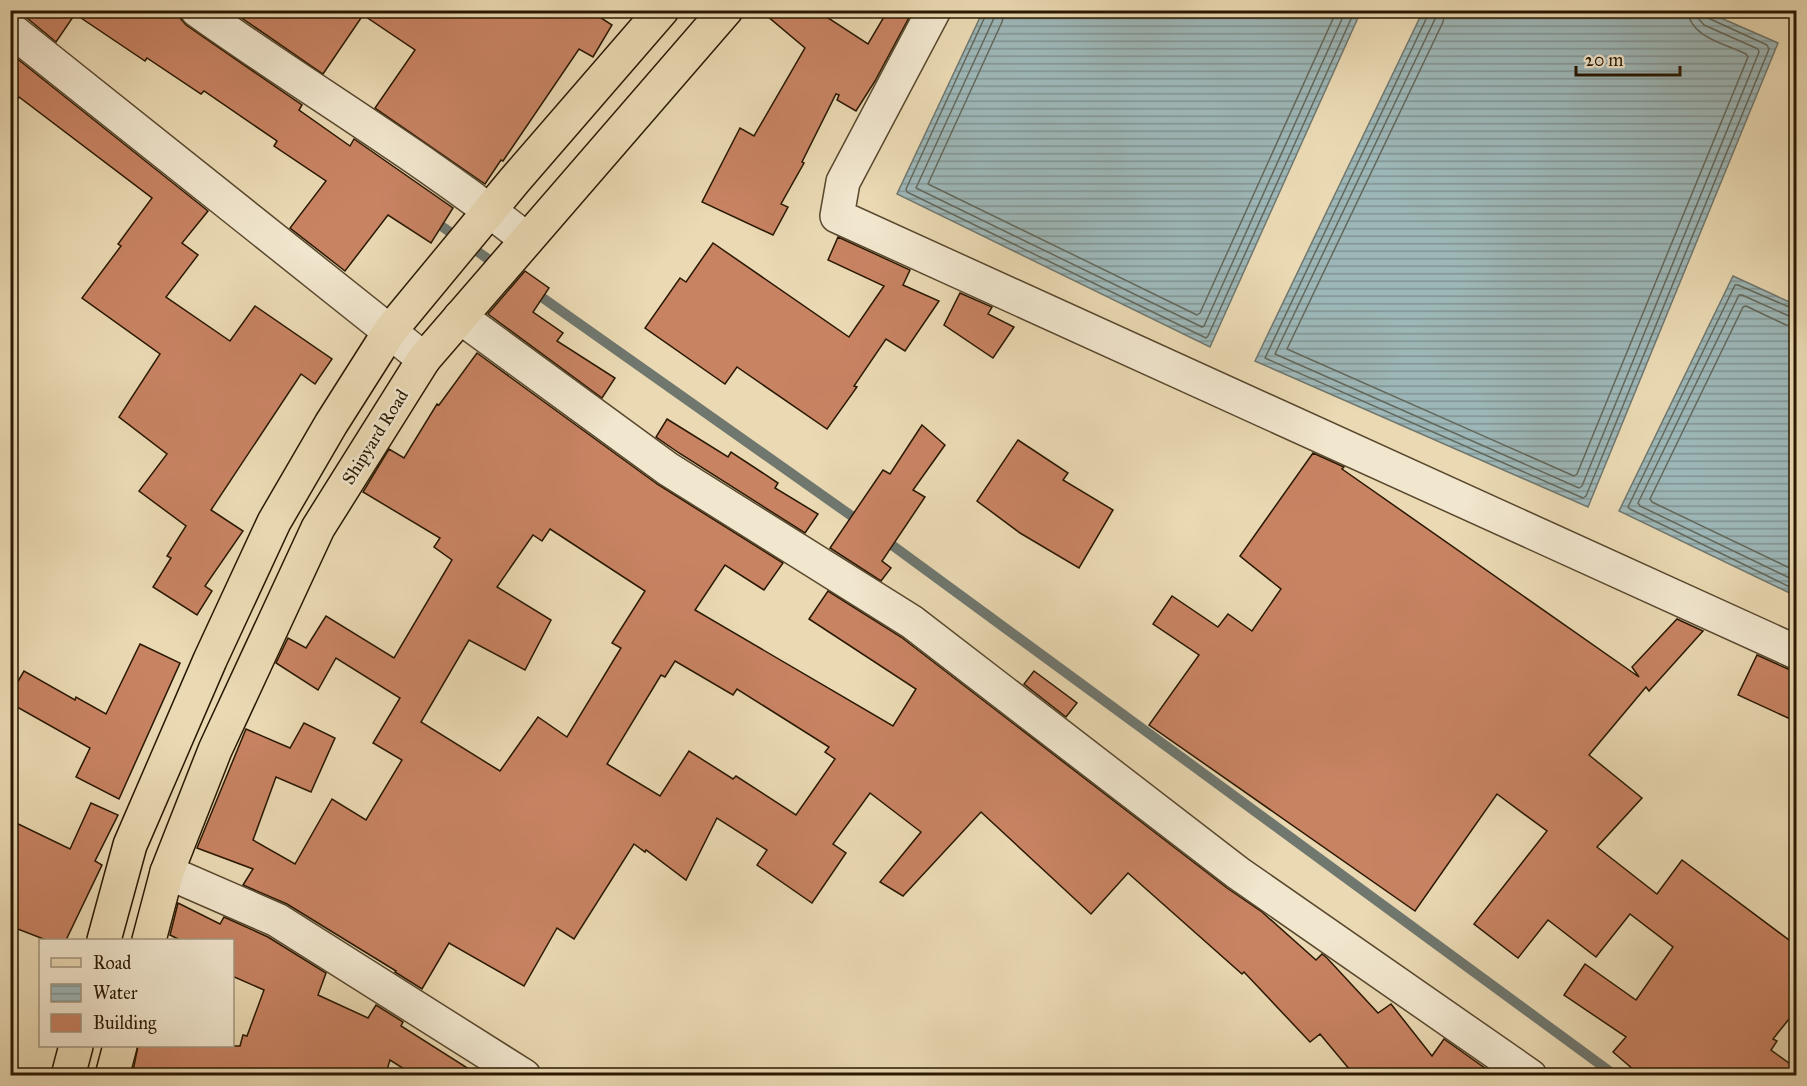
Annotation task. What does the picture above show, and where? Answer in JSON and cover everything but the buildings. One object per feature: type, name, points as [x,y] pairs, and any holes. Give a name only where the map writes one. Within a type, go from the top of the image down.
[{"type":"main road","points":[[104,939],[130,845],[210,660],[274,522],[331,424],[390,331],[489,210],[662,10]]},
{"type":"main road","name":"Shipyard Road","points":[[149,939],[167,872],[215,750],[318,528],[424,359],[726,10]]},
{"type":"main road","points":[[68,1076],[76,1047]]},
{"type":"main road","points":[[112,1076],[120,1047]]},
{"type":"street","points":[[197,10],[243,44],[372,127],[526,239]]},
{"type":"street","points":[[933,10],[843,182],[837,216],[1797,652]]},
{"type":"street","points":[[10,29],[424,359]]},
{"type":"street","points":[[460,317],[668,469],[912,622],[1238,873],[1530,1076]]},
{"type":"street","points":[[167,872],[278,920],[524,1076]]},
{"type":"water","points":[[983,11],[1361,11],[1210,347],[897,194]]},
{"type":"water","points":[[1423,11],[1705,11],[1778,43],[1588,507],[1255,361]]},
{"type":"water","points":[[1733,276],[1796,305],[1796,596],[1619,511]]},
{"type":"waterway","points":[[430,218],[498,266]]},
{"type":"waterway","points":[[533,291],[863,524]]},
{"type":"waterway","points":[[881,537],[1616,1076]]}]
